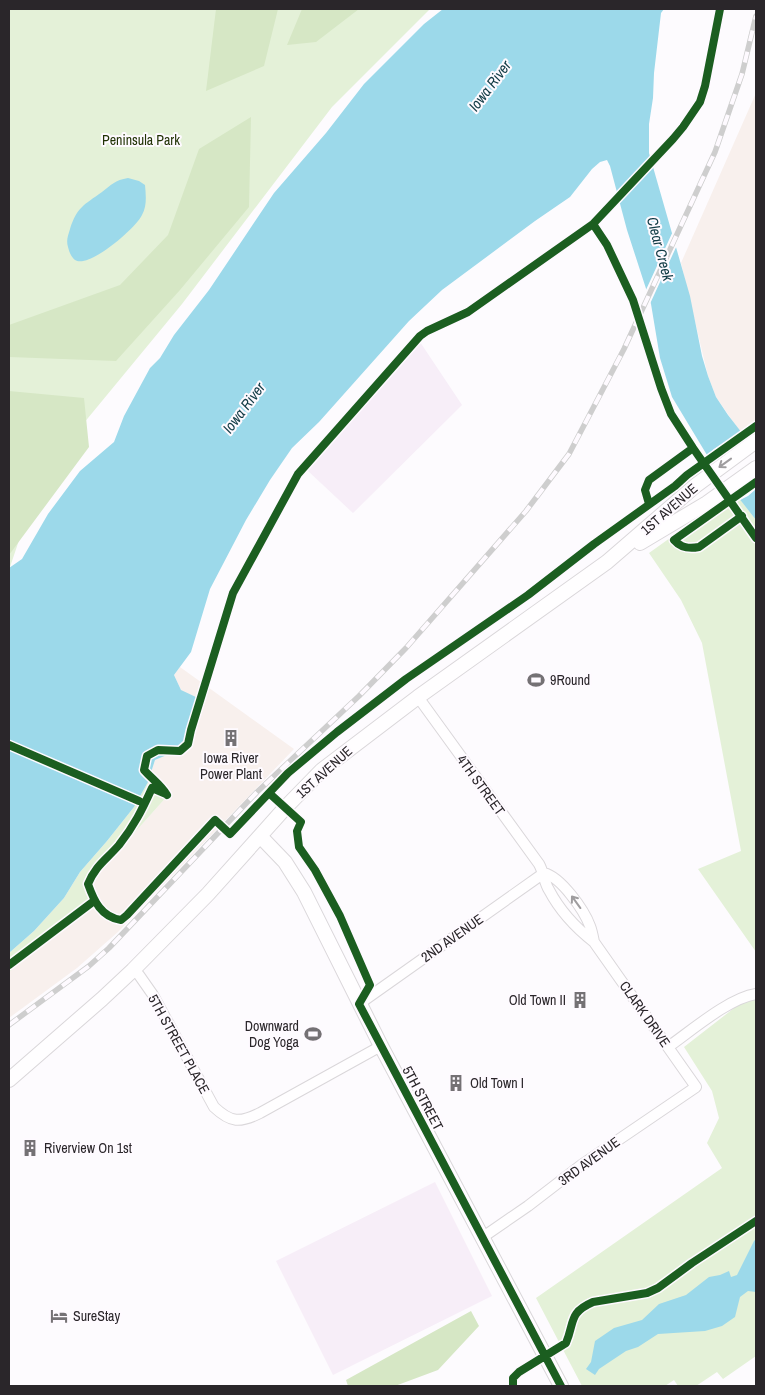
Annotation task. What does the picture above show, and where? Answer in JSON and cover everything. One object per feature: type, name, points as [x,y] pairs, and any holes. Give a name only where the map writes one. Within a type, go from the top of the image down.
[{"type":"main road","name":"1ST AVENUE","points":[[607,562],[695,486],[756,441]]},
{"type":"main road","name":"1ST AVENUE","points":[[9,1080],[133,970],[208,894],[322,770],[418,697],[607,562],[707,503],[756,468]]},
{"type":"main road","name":"5TH STREET","points":[[260,836],[278,853],[296,879],[318,919],[381,1046],[561,1386]]},
{"type":"street","name":"4TH STREET","points":[[418,697],[544,873]]},
{"type":"street","name":"CLARK DRIVE","points":[[594,942],[591,927],[577,902],[552,875],[544,873],[548,889],[563,912],[577,929],[594,942],[696,1087]]},
{"type":"street","name":"2ND AVENUE","points":[[360,1004],[544,873]]},
{"type":"street","name":"5TH STREET PLACE","points":[[133,970],[153,994],[214,1107],[232,1120],[247,1119],[381,1046]]},
{"type":"street","points":[[668,1047],[729,1004],[743,997],[756,994]]},
{"type":"street","name":"3RD AVENUE","points":[[483,1238],[580,1166],[696,1087]]},
{"type":"shaded area","points":[[756,93],[756,429],[752,425],[741,433],[716,397],[708,376],[681,263]]},
{"type":"shaded area","points":[[420,342],[462,405],[353,513],[307,470]]},
{"type":"shaded area","points":[[180,667],[294,749],[118,932],[77,968],[9,1018],[9,972],[98,901],[93,886],[93,879],[170,793],[148,782],[155,760],[167,754],[177,752],[181,690],[174,675]]},
{"type":"shaded area","points":[[435,1182],[492,1296],[333,1375],[276,1261]]},
{"type":"green space","name":"Peninsula Park","points":[[9,9],[430,9],[332,107],[182,304],[41,475],[9,570]]},
{"type":"green space","points":[[216,9],[278,9],[264,66],[206,91]]},
{"type":"green space","points":[[302,9],[359,9],[316,42],[287,45]]},
{"type":"green space","points":[[251,117],[249,207],[180,290],[116,361],[9,357],[9,325],[120,285],[168,235],[199,149]]},
{"type":"green space","points":[[9,391],[84,398],[89,447],[9,555]]},
{"type":"green space","points":[[740,499],[756,520],[756,952],[698,869],[741,851],[702,643],[681,600],[649,553],[698,518],[712,510],[716,515]]},
{"type":"green space","points":[[148,782],[170,793],[93,879],[93,886],[98,901],[9,972],[9,953],[34,931],[64,898],[80,872],[134,807]]},
{"type":"green space","points":[[756,991],[756,1356],[723,1379],[717,1372],[696,1386],[678,1386],[674,1380],[665,1386],[582,1386],[536,1298],[722,1168],[707,1143],[719,1118],[712,1091],[684,1047]]},
{"type":"green space","points":[[471,1311],[479,1326],[438,1370],[395,1386],[348,1386],[346,1380]]},
{"type":"water","points":[[443,9],[664,9],[661,13],[654,73],[649,124],[649,153],[690,296],[708,376],[716,397],[756,451],[756,520],[713,465],[672,397],[660,358],[651,304],[627,230],[610,166],[607,160],[600,162],[592,169],[570,197],[442,290],[409,321],[319,422],[292,448],[246,520],[210,589],[191,652],[174,675],[181,690],[198,698],[186,745],[175,752],[155,760],[148,782],[134,807],[80,872],[64,898],[34,931],[9,953],[9,568],[22,559],[48,514],[80,471],[114,442],[124,416],[150,368],[160,358],[174,335],[209,290],[274,193],[326,133],[364,84],[424,24]]},
{"type":"water","points":[[128,178],[145,185],[144,212],[131,229],[112,246],[91,259],[75,260],[67,245],[67,240],[78,211],[114,183]]},
{"type":"water","points":[[756,1239],[756,1292],[748,1291],[740,1297],[735,1317],[722,1326],[705,1331],[658,1334],[638,1347],[626,1351],[599,1369],[595,1375],[586,1369],[591,1362],[595,1341],[614,1328],[642,1320],[659,1304],[686,1295],[709,1277],[729,1271],[731,1277],[737,1275]]},
{"type":"pier","points":[[653,157],[655,163],[617,204],[615,197]]},
{"type":"pier","points":[[674,229],[678,243],[649,306],[645,292]]},
{"type":"pier","points":[[743,431],[756,447],[756,489],[738,501],[706,457],[714,449]]},
{"type":"railway","points":[[9,1025],[89,966],[109,948],[257,792],[359,696],[406,648],[526,511],[569,454],[624,349],[715,152],[742,74],[756,16]]},
{"type":"cycle path","points":[[167,795],[144,770],[147,756],[158,750],[180,751],[188,744],[233,593],[298,474],[420,336],[468,312],[593,224],[673,139],[700,102],[705,86],[720,9]]},
{"type":"cycle path","points":[[593,224],[607,245],[633,300],[671,414],[756,538]]},
{"type":"cycle path","points":[[166,794],[152,788],[129,831],[91,877],[88,884],[93,896],[99,907],[108,916],[121,920],[127,915],[215,820],[230,834],[288,773],[337,732],[406,679],[528,595],[594,544],[675,486],[687,475],[756,426]]},
{"type":"cycle path","points":[[649,504],[645,490],[649,480],[693,448]]},
{"type":"cycle path","points":[[742,516],[699,547],[685,547],[679,545],[674,540],[756,482]]},
{"type":"cycle path","points":[[9,745],[139,801]]},
{"type":"cycle path","points":[[269,793],[301,822],[297,831],[299,847],[315,870],[340,916],[370,985],[359,1004],[561,1386]]},
{"type":"cycle path","points":[[9,965],[94,901]]},
{"type":"cycle path","points":[[513,1386],[513,1378],[519,1372],[566,1343],[576,1314],[585,1306],[593,1302],[647,1293],[658,1288],[756,1221]]},
{"type":"place","name":"9Round","points":[[536,680]]},
{"type":"place","name":"Iowa River Power Plant","points":[[231,738]]},
{"type":"place","name":"Old Town II","points":[[580,1000]]},
{"type":"place","name":"Downward Dog Yoga","points":[[313,1034]]},
{"type":"place","name":"Old Town I","points":[[456,1083]]},
{"type":"place","name":"Riverview On 1st","points":[[30,1148]]},
{"type":"place","name":"SureStay","points":[[59,1316]]},
{"type":"water label","name":"Iowa River","points":[[490,86]]},
{"type":"water label","name":"Clear Creek","points":[[660,249]]},
{"type":"water label","name":"Iowa River","points":[[244,408]]}]
